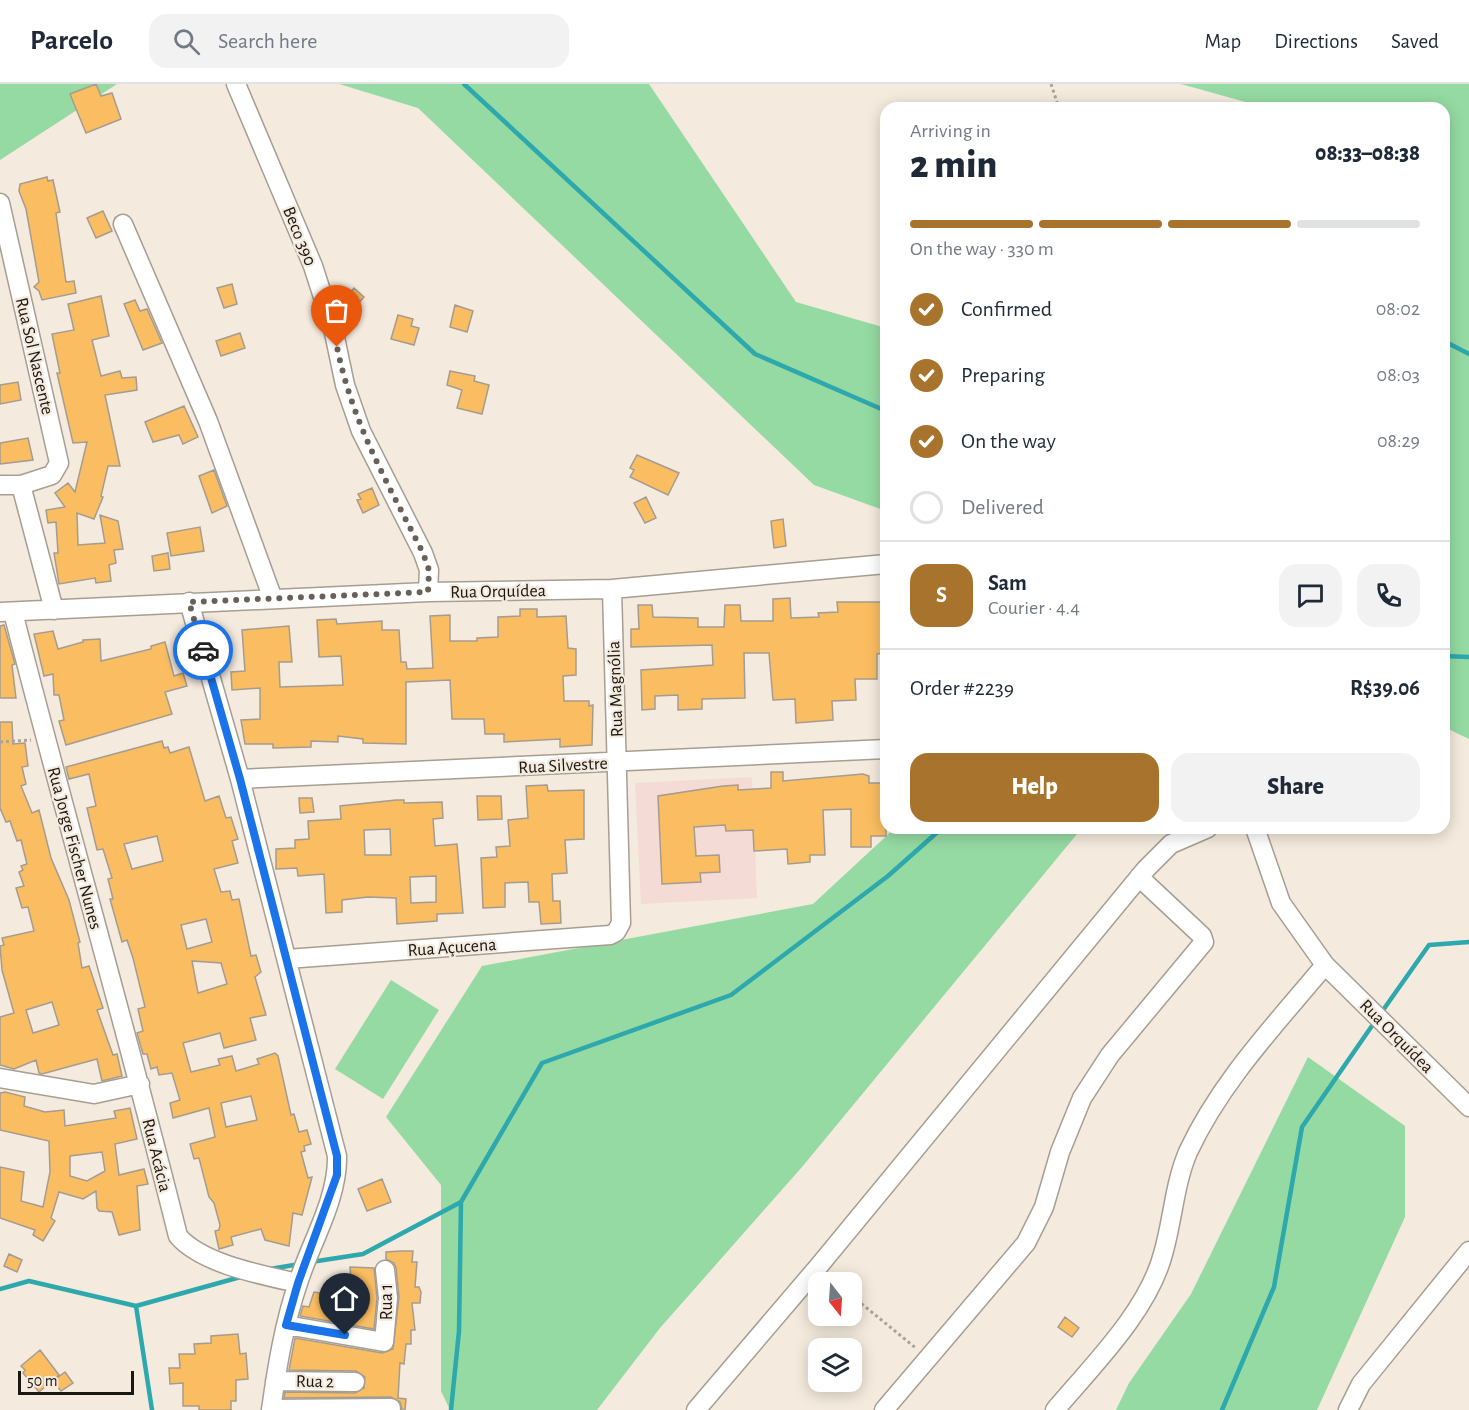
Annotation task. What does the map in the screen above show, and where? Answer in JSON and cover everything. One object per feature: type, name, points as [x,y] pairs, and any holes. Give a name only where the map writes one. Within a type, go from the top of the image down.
[{"type":"street","name":"Beco 390","points":[[236,84],[313,266],[333,327],[345,385],[361,431],[423,553],[429,570],[428,592]]},
{"type":"street","name":"Rua Sol Nascente","points":[[0,203],[59,463],[52,475],[21,485],[0,485]]},
{"type":"street","points":[[123,224],[208,421],[273,599]]},
{"type":"street","points":[[21,485],[54,610]]},
{"type":"street","name":"Rua Orquídea","points":[[7,612],[428,592],[612,589],[880,565]]},
{"type":"street","name":"Rua Magnólia","points":[[612,589],[621,923],[616,932]]},
{"type":"street","points":[[189,602],[240,779],[337,1156],[337,1175],[298,1283],[286,1325],[271,1409],[391,1408]]},
{"type":"street","name":"Rua Jorge Fischer Nunes","points":[[7,612],[45,739],[140,1084]]},
{"type":"street","name":"Rua Silvestre","points":[[240,779],[880,749]]},
{"type":"street","points":[[696,1410],[856,1222],[1139,877],[1171,844],[1194,834]]},
{"type":"street","name":"Rua Orquídea","points":[[1257,834],[1281,903],[1325,965],[1469,1107]]},
{"type":"street","points":[[884,1410],[1026,1243],[1044,1207],[1060,1152],[1082,1098],[1110,1055],[1204,942],[1202,936],[1139,877]]},
{"type":"street","name":"Rua Açucena","points":[[287,959],[610,935],[616,932]]},
{"type":"street","points":[[1055,1410],[1134,1316],[1163,1255],[1171,1208],[1188,1153],[1224,1087],[1325,965]]},
{"type":"street","points":[[0,1078],[94,1094],[140,1084]]},
{"type":"street","name":"Rua Acácia","points":[[140,1084],[178,1236],[187,1247],[199,1253],[257,1274],[298,1283]]},
{"type":"street","points":[[1348,1410],[1361,1384],[1469,1251]]},
{"type":"street","name":"Rua 1","points":[[286,1325],[384,1342],[388,1298],[385,1270]]},
{"type":"street","name":"Rua 2","points":[[275,1381],[355,1382]]},
{"type":"path","points":[[1051,84],[1057,102]]},
{"type":"path","points":[[0,742],[45,739]]},
{"type":"path","points":[[862,1304],[927,1358]]},
{"type":"shaded area","points":[[752,777],[757,898],[641,904],[635,783]]},
{"type":"green space","points":[[0,84],[117,84],[0,160]]},
{"type":"green space","points":[[339,84],[649,84],[796,302],[880,326],[880,509],[814,485],[418,108]]},
{"type":"green space","points":[[1181,84],[1469,84],[1469,739],[1450,730],[1450,102],[1246,102]]},
{"type":"green space","points":[[889,834],[1077,834],[802,1167],[660,1328],[597,1410],[450,1410],[441,1391],[441,1185],[386,1117],[482,966],[813,904]]},
{"type":"green space","points":[[391,980],[439,1010],[383,1099],[335,1069]]},
{"type":"green space","points":[[1308,1057],[1405,1126],[1405,1217],[1317,1410],[1116,1410],[1129,1383],[1191,1294]]},
{"type":"building","points":[[96,84],[101,96],[112,93],[121,119],[86,133],[70,94]]},
{"type":"building","points":[[47,177],[48,181],[53,180],[60,212],[56,213],[66,282],[74,281],[76,293],[42,300],[39,291],[34,287],[39,282],[26,209],[19,191],[20,184]]},
{"type":"building","points":[[103,211],[112,231],[96,238],[87,218]]},
{"type":"building","points":[[232,284],[237,304],[224,308],[217,288]]},
{"type":"building","points":[[354,288],[364,297],[354,308],[344,299]]},
{"type":"building","points":[[101,296],[109,336],[92,340],[101,376],[120,371],[122,378],[136,377],[137,390],[105,395],[120,466],[108,466],[101,496],[103,497],[94,519],[77,513],[78,545],[105,543],[100,515],[118,521],[123,549],[114,550],[116,563],[109,565],[111,581],[96,583],[95,578],[59,584],[54,553],[58,553],[56,522],[48,523],[46,510],[65,507],[55,493],[68,483],[75,492],[87,442],[73,443],[57,373],[60,373],[52,334],[74,330],[68,304]]},
{"type":"building","points":[[135,300],[140,311],[147,309],[162,343],[143,350],[124,304]]},
{"type":"building","points":[[455,305],[473,311],[467,332],[450,327]]},
{"type":"building","points":[[398,315],[413,319],[411,326],[419,328],[414,345],[391,339]]},
{"type":"building","points":[[240,333],[245,348],[221,356],[216,341]]},
{"type":"building","points":[[450,371],[475,376],[474,381],[489,385],[482,414],[457,408],[462,390],[447,385]]},
{"type":"building","points":[[18,382],[21,400],[0,404],[0,385]]},
{"type":"building","points":[[184,406],[198,437],[183,444],[179,435],[153,442],[145,422]]},
{"type":"building","points":[[28,438],[33,460],[0,464],[0,443]]},
{"type":"building","points":[[637,455],[679,473],[668,495],[630,477],[634,470],[630,468]]},
{"type":"building","points":[[214,470],[227,506],[212,513],[199,476]]},
{"type":"building","points":[[372,488],[379,505],[363,513],[357,500],[361,499],[358,494]]},
{"type":"building","points":[[646,497],[656,518],[645,523],[634,503]]},
{"type":"building","points":[[783,519],[786,546],[774,548],[771,521]]},
{"type":"building","points":[[200,527],[204,551],[171,556],[167,533]]},
{"type":"building","points":[[168,553],[170,569],[154,571],[152,556]]},
{"type":"building","points":[[790,598],[791,618],[819,617],[818,613],[838,612],[837,602],[880,602],[880,654],[877,654],[877,679],[855,679],[856,700],[832,701],[833,720],[796,723],[795,699],[773,700],[769,653],[744,653],[745,698],[702,699],[702,709],[678,710],[678,695],[655,696],[655,709],[642,710],[641,670],[713,665],[712,645],[631,647],[631,629],[639,629],[638,605],[652,605],[653,617],[698,618],[698,627],[724,627],[725,605],[740,605],[741,621],[773,621],[773,599]]},
{"type":"building","points":[[520,609],[537,609],[537,617],[566,616],[568,648],[576,649],[576,675],[563,676],[564,701],[589,701],[589,706],[593,705],[592,745],[560,747],[560,739],[504,742],[504,734],[485,734],[484,719],[452,719],[450,680],[406,682],[406,744],[363,743],[363,739],[338,736],[338,742],[311,741],[311,747],[273,748],[273,744],[245,744],[241,720],[260,719],[260,688],[232,690],[231,672],[245,671],[242,630],[289,626],[292,662],[279,662],[280,687],[343,685],[341,656],[319,657],[317,620],[336,619],[337,624],[382,621],[382,630],[399,630],[401,662],[406,662],[407,669],[433,668],[430,616],[450,615],[450,641],[477,641],[477,638],[498,637],[498,617],[520,616]]},
{"type":"building","points":[[4,625],[15,664],[12,665],[16,698],[0,698],[0,626]]},
{"type":"building","points":[[53,631],[58,649],[83,642],[83,640],[100,639],[101,661],[151,649],[151,646],[165,642],[174,676],[183,673],[187,686],[165,692],[172,714],[66,745],[59,721],[64,720],[59,695],[54,695],[53,674],[44,676],[34,634]]},
{"type":"building","points":[[0,722],[12,722],[13,744],[25,743],[28,766],[22,767],[26,784],[21,786],[32,813],[39,810],[51,858],[69,900],[80,942],[78,943],[82,968],[89,966],[103,1008],[97,1010],[113,1055],[117,1054],[122,1076],[102,1081],[97,1059],[42,1074],[39,1073],[36,1060],[14,1069],[0,1065],[0,1017],[14,1013],[2,970],[0,946],[4,945],[2,938],[34,931],[28,907],[22,908],[16,888],[24,886],[19,872],[23,870],[21,866],[27,864],[21,840],[17,841],[10,821],[6,822],[0,808]],"holes":[[[52,1002],[59,1025],[33,1033],[26,1010]]]},
{"type":"building","points":[[162,741],[164,748],[168,747],[170,753],[189,747],[205,801],[219,796],[226,818],[231,817],[238,839],[232,841],[238,863],[214,869],[221,892],[230,891],[232,900],[239,899],[251,956],[256,955],[261,972],[255,977],[266,1015],[250,1018],[256,1040],[224,1048],[220,1033],[183,1043],[191,1072],[220,1065],[218,1059],[232,1056],[236,1071],[259,1064],[257,1059],[275,1053],[278,1056],[291,1115],[294,1114],[299,1132],[307,1130],[311,1144],[304,1146],[305,1151],[301,1152],[308,1178],[312,1177],[302,1215],[293,1213],[289,1246],[265,1240],[261,1229],[231,1237],[233,1245],[219,1249],[215,1231],[219,1230],[220,1225],[214,1203],[209,1197],[199,1158],[194,1159],[190,1144],[215,1137],[209,1108],[173,1118],[170,1103],[180,1100],[172,1073],[159,1075],[157,1067],[151,1069],[147,1054],[143,1054],[137,1033],[143,1031],[138,1009],[145,1007],[133,958],[127,940],[122,942],[110,899],[113,899],[108,879],[112,878],[103,849],[97,850],[87,808],[96,806],[89,774],[69,779],[66,767]],"holes":[[[157,836],[163,861],[132,869],[124,844]],[[206,919],[212,942],[187,949],[181,925]],[[192,961],[221,963],[227,984],[198,993]],[[251,1096],[257,1120],[226,1127],[221,1103]]]},
{"type":"building","points":[[771,772],[783,772],[783,781],[863,774],[869,776],[869,783],[880,783],[880,834],[886,834],[886,836],[871,836],[871,847],[851,847],[851,809],[823,810],[825,855],[810,855],[810,862],[788,864],[787,849],[754,851],[753,830],[726,831],[725,825],[694,827],[696,856],[719,855],[720,872],[700,873],[701,882],[662,884],[658,796],[723,786],[738,785],[738,790],[771,788]]},
{"type":"building","points":[[547,785],[548,791],[584,790],[584,839],[565,840],[567,873],[552,874],[553,901],[560,901],[561,923],[541,924],[539,902],[529,902],[528,882],[505,883],[505,907],[483,908],[481,858],[497,857],[496,847],[510,846],[508,820],[528,818],[526,786]]},
{"type":"building","points":[[477,796],[501,796],[502,819],[478,820]]},
{"type":"building","points":[[299,798],[312,798],[314,812],[300,813]]},
{"type":"building","points":[[396,800],[404,800],[404,803],[442,802],[443,818],[433,819],[435,846],[457,844],[463,913],[437,914],[437,921],[397,924],[396,898],[368,897],[342,900],[342,912],[326,913],[324,874],[298,876],[297,868],[276,869],[276,849],[295,848],[295,840],[309,839],[308,821],[341,819],[340,806]],"holes":[[[390,829],[391,855],[365,855],[364,830]],[[436,876],[436,902],[411,903],[410,877]]]},
{"type":"building","points":[[0,1093],[25,1097],[24,1106],[45,1112],[64,1110],[65,1126],[116,1118],[114,1111],[130,1108],[137,1139],[115,1144],[119,1175],[144,1169],[148,1184],[137,1186],[140,1230],[119,1235],[112,1212],[99,1211],[97,1208],[96,1191],[83,1199],[59,1192],[51,1218],[55,1221],[43,1241],[33,1235],[35,1230],[0,1218],[0,1167],[24,1172],[21,1201],[43,1207],[50,1172],[49,1141],[0,1130]],"holes":[[[102,1152],[105,1171],[87,1181],[70,1176],[70,1156]]]},
{"type":"building","points":[[382,1179],[391,1202],[367,1211],[358,1189]]},
{"type":"building","points":[[413,1251],[412,1262],[417,1262],[415,1287],[419,1287],[421,1292],[420,1303],[412,1303],[415,1330],[411,1330],[411,1344],[406,1344],[404,1364],[400,1363],[398,1398],[406,1399],[405,1410],[402,1410],[400,1402],[391,1397],[284,1398],[285,1392],[355,1393],[364,1388],[365,1377],[356,1371],[289,1370],[295,1338],[382,1353],[393,1349],[399,1297],[396,1268],[394,1263],[386,1259],[386,1252]]},
{"type":"building","points":[[9,1254],[22,1260],[17,1272],[4,1266]]},
{"type":"building","points":[[350,1267],[374,1268],[377,1298],[374,1329],[300,1316],[303,1306],[309,1307],[314,1292],[342,1296],[341,1282],[351,1282]]},
{"type":"building","points":[[1065,1317],[1079,1328],[1072,1337],[1058,1327]]},
{"type":"building","points":[[238,1334],[240,1354],[246,1353],[248,1379],[236,1380],[236,1401],[231,1401],[231,1410],[199,1410],[199,1406],[183,1406],[183,1383],[170,1384],[169,1368],[180,1368],[179,1354],[195,1354],[194,1344],[211,1343],[211,1336]]},
{"type":"building","points":[[40,1350],[59,1375],[39,1392],[23,1373],[25,1370],[21,1366]]},
{"type":"building","points":[[65,1372],[73,1383],[61,1391],[53,1381]]},
{"type":"waterway","points":[[464,84],[755,354],[880,408]]},
{"type":"waterway","points":[[1450,344],[1469,354]]},
{"type":"waterway","points":[[1450,656],[1469,657]]},
{"type":"waterway","points":[[311,1262],[363,1254],[461,1202],[542,1063],[731,995],[888,876],[935,834]]},
{"type":"waterway","points":[[1381,1013],[1429,945],[1469,942]]},
{"type":"waterway","points":[[1222,1410],[1274,1287],[1302,1127],[1376,1020]]},
{"type":"waterway","points":[[451,1410],[459,1331],[461,1202]]},
{"type":"waterway","points":[[270,1269],[300,1264]]},
{"type":"waterway","points":[[0,1289],[29,1281],[136,1306],[244,1276]]},
{"type":"waterway","points":[[136,1306],[152,1410]]},
{"type":"way so far","points":[[203,650],[189,602],[428,592],[429,570],[423,553],[361,431],[345,385],[337,347]]},
{"type":"route","points":[[203,650],[240,779],[337,1156],[337,1175],[298,1283],[286,1325],[345,1335]]}]
